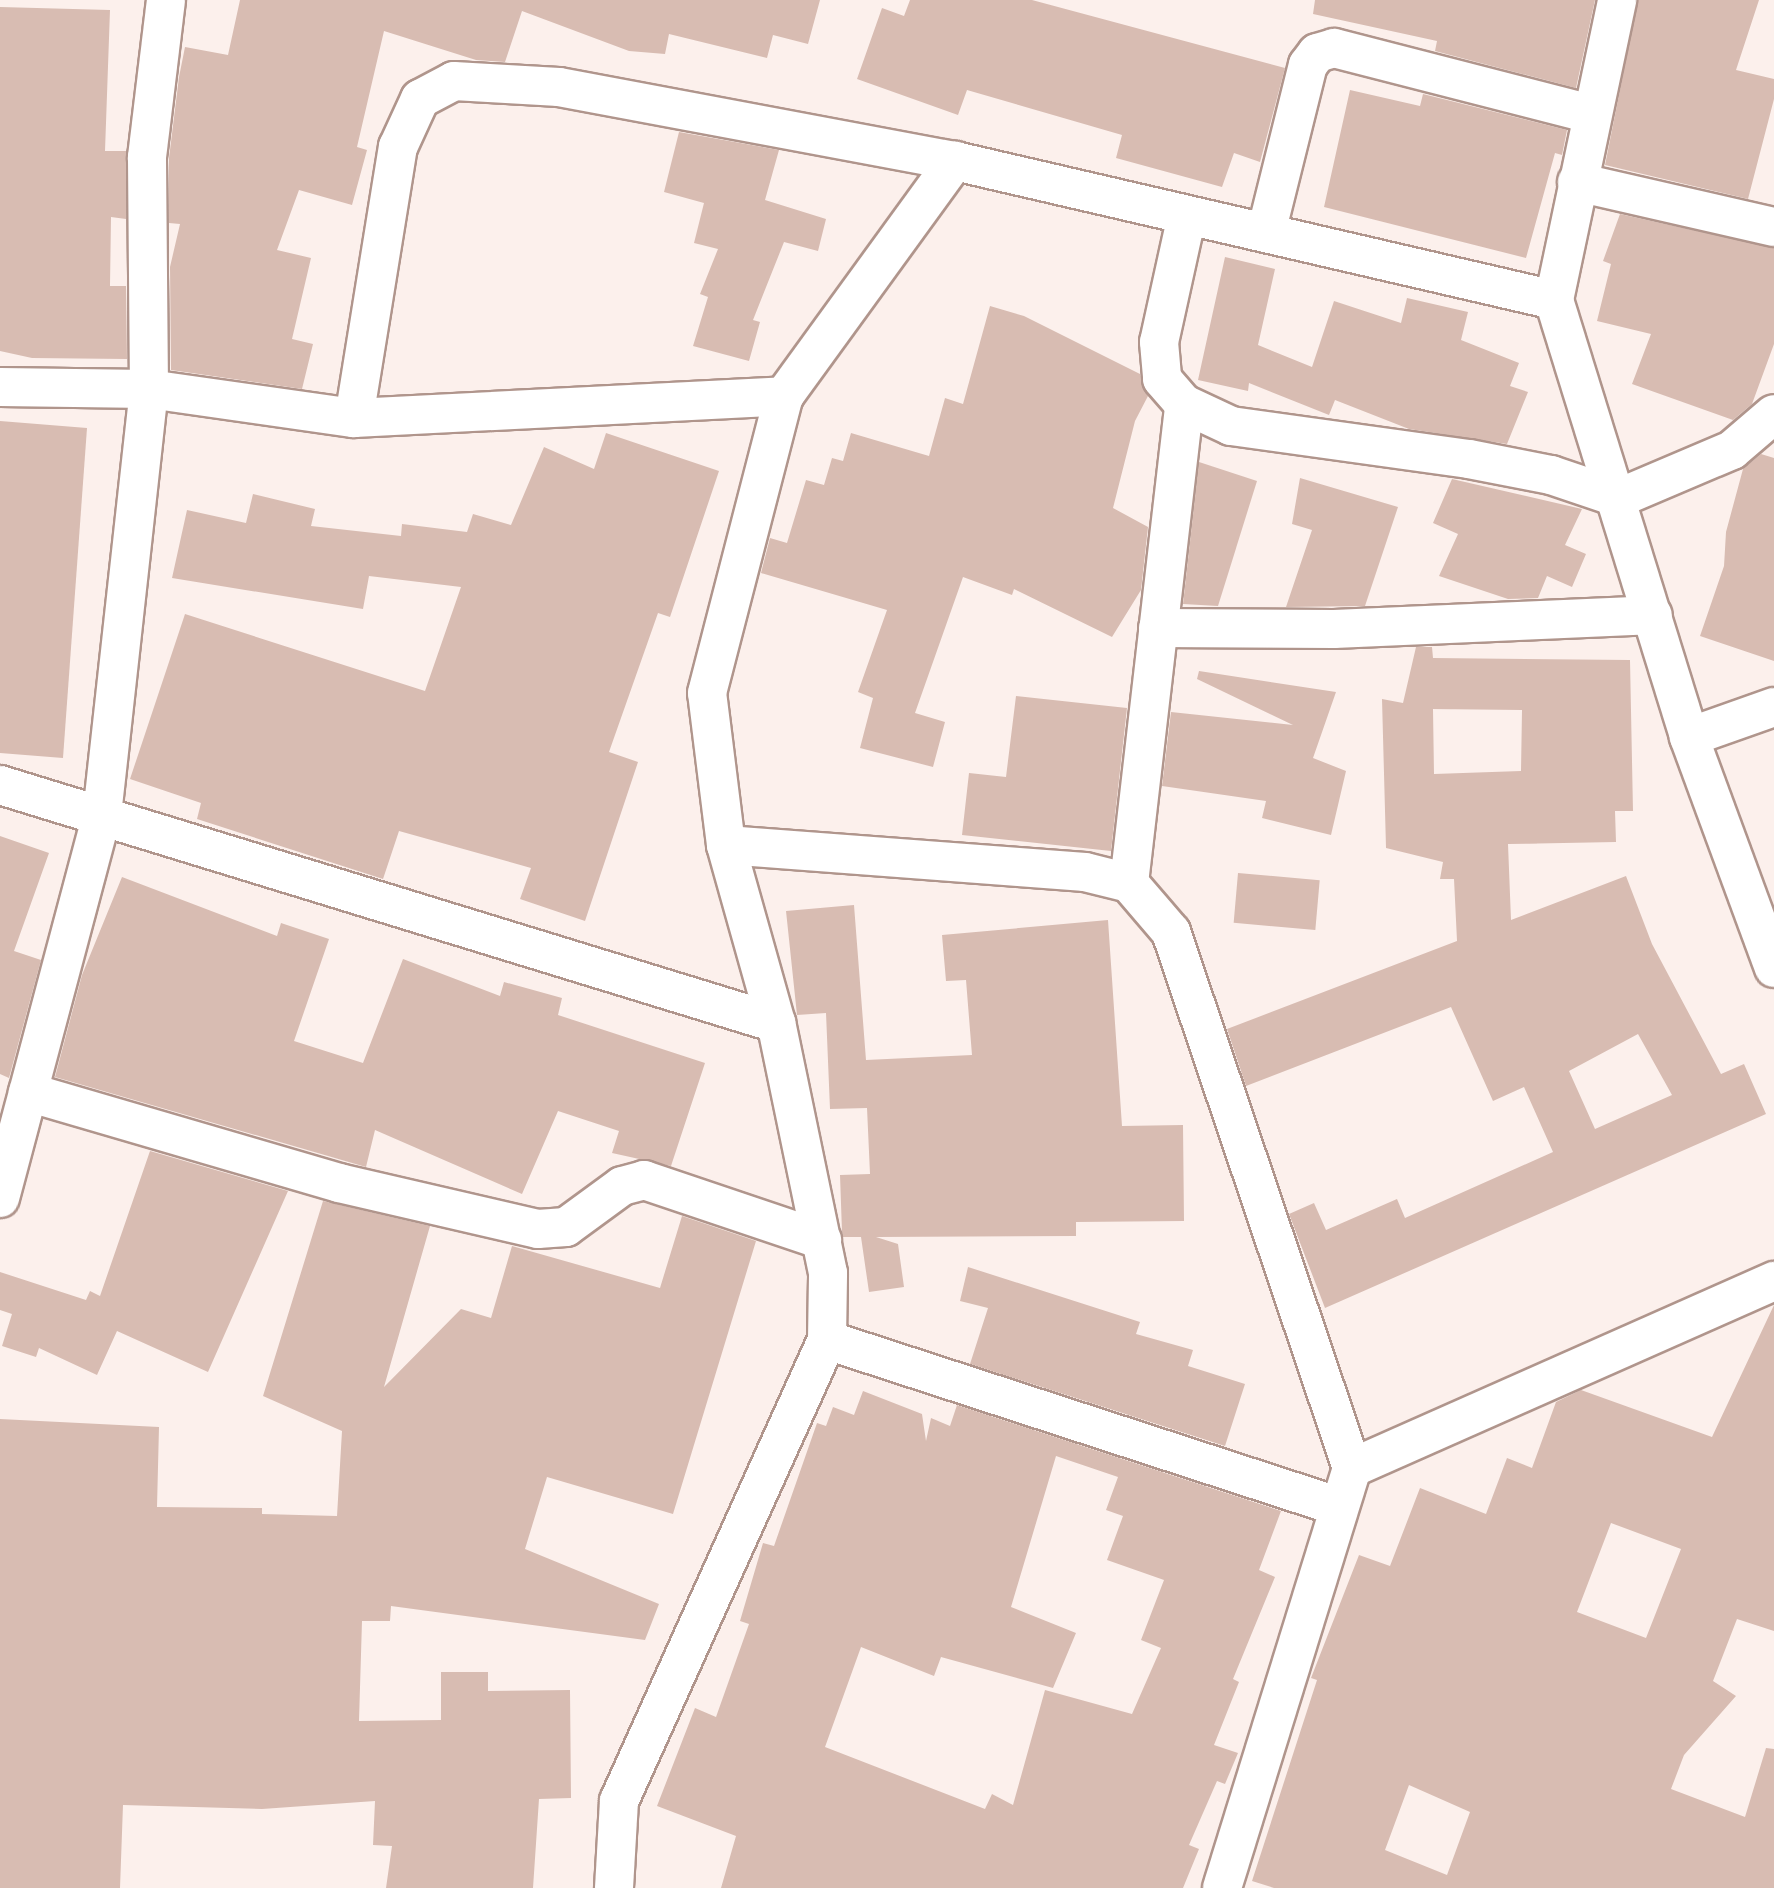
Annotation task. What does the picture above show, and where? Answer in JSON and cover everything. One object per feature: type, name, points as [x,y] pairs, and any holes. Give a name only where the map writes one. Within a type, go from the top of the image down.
[{"type":"street","points":[[0,1198],[102,815],[149,389],[147,157],[166,0]]},
{"type":"street","points":[[1617,0],[1554,300],[1619,498],[1689,737],[1774,968]]},
{"type":"street","points":[[1266,233],[1307,65],[1317,53],[1334,48],[1591,114]]},
{"type":"street","points":[[354,418],[398,147],[421,99],[454,81],[559,87],[955,161],[1554,300]]},
{"type":"street","points":[[614,1888],[619,1801],[827,1340],[828,1273],[822,1240],[776,1023],[726,845],[707,694],[784,396],[955,161]]},
{"type":"street","points":[[1577,182],[1774,226]]},
{"type":"street","points":[[1187,215],[1159,342],[1162,379],[1184,404],[1231,426],[1469,459],[1551,475],[1619,498],[1732,450],[1774,414]]},
{"type":"street","points":[[0,387],[149,389],[354,418],[784,396]]},
{"type":"street","points":[[1129,883],[1184,404]]},
{"type":"street","points":[[1158,628],[1334,629],[1653,615]]},
{"type":"street","points":[[1689,737],[1774,707]]},
{"type":"street","points":[[0,785],[776,1023]]},
{"type":"street","points":[[726,845],[1085,872],[1129,883],[1171,932],[1352,1468],[1222,1888]]},
{"type":"street","points":[[28,1092],[339,1183],[538,1229],[566,1227],[622,1186],[644,1180],[822,1240]]},
{"type":"street","points":[[1352,1468],[1774,1281]]},
{"type":"street","points":[[827,1340],[1340,1507]]},
{"type":"building","points":[[240,0],[820,0],[808,44],[773,35],[767,58],[669,34],[665,54],[629,51],[522,11],[505,62],[476,60],[384,31],[357,147],[367,150],[352,205],[299,190],[277,250],[311,258],[292,339],[313,344],[302,389],[171,370],[170,267],[180,224],[169,223],[169,158],[179,77],[185,47],[228,55]]},
{"type":"building","points":[[910,0],[1032,0],[1285,68],[1260,162],[1234,153],[1222,187],[1116,158],[1122,135],[967,90],[958,115],[857,79],[882,8],[904,16]]},
{"type":"building","points":[[1315,0],[1595,0],[1576,88],[1435,51],[1437,41],[1313,14]]},
{"type":"building","points":[[1638,0],[1759,0],[1736,70],[1774,79],[1774,99],[1748,199],[1605,165]]},
{"type":"building","points":[[0,7],[110,10],[105,151],[126,151],[126,219],[111,217],[110,286],[126,286],[127,359],[32,358],[0,351]]},
{"type":"building","points":[[1350,90],[1420,106],[1423,94],[1567,130],[1562,155],[1555,153],[1526,258],[1324,207]]},
{"type":"building","points":[[679,132],[779,150],[765,200],[826,219],[818,251],[784,242],[753,320],[760,322],[749,361],[693,346],[708,297],[700,294],[718,249],[694,243],[704,203],[664,192]]},
{"type":"building","points":[[1620,214],[1774,248],[1774,344],[1752,404],[1733,420],[1632,384],[1651,334],[1597,321],[1611,264],[1603,261]]},
{"type":"building","points":[[1225,257],[1275,269],[1258,345],[1312,367],[1334,301],[1401,323],[1407,298],[1468,312],[1461,340],[1519,363],[1510,386],[1528,392],[1507,444],[1409,429],[1335,400],[1329,415],[1249,383],[1248,391],[1198,380]]},
{"type":"building","points":[[990,306],[1024,316],[1140,374],[1148,396],[1135,421],[1113,508],[1148,527],[1141,590],[1112,637],[1014,589],[1012,595],[963,577],[915,713],[945,722],[933,767],[860,748],[873,698],[858,692],[887,610],[761,573],[770,538],[787,543],[806,480],[824,485],[832,458],[843,461],[851,433],[929,456],[945,398],[963,404]]},
{"type":"building","points":[[0,421],[87,428],[63,758],[0,753]]},
{"type":"building","points":[[606,433],[719,471],[670,617],[658,613],[609,752],[638,762],[585,921],[520,899],[531,868],[399,831],[383,879],[197,819],[201,803],[130,779],[185,614],[425,691],[461,587],[369,576],[363,609],[172,578],[187,510],[246,523],[253,494],[315,509],[311,526],[401,536],[402,524],[467,532],[473,514],[511,525],[544,447],[594,469]]},
{"type":"building","points":[[1761,454],[1774,458],[1774,661],[1700,636],[1724,566],[1726,532],[1743,469]]},
{"type":"building","points":[[1199,462],[1257,481],[1218,606],[1183,604]]},
{"type":"building","points":[[1300,478],[1398,507],[1365,606],[1286,607],[1312,530],[1292,524]]},
{"type":"building","points":[[1452,479],[1582,509],[1565,545],[1586,554],[1572,587],[1547,576],[1538,598],[1508,599],[1439,576],[1458,534],[1433,523]]},
{"type":"building","points":[[1416,647],[1432,647],[1433,658],[1630,660],[1633,811],[1615,811],[1616,842],[1508,844],[1511,920],[1626,876],[1652,944],[1721,1074],[1744,1064],[1766,1114],[1325,1308],[1289,1214],[1314,1203],[1326,1230],[1397,1199],[1405,1218],[1553,1152],[1524,1087],[1493,1101],[1451,1007],[1246,1086],[1227,1029],[1457,941],[1454,879],[1440,879],[1443,862],[1386,848],[1382,699],[1403,703]],"holes":[[[1433,709],[1522,710],[1521,771],[1434,774]],[[1638,1034],[1672,1095],[1595,1129],[1569,1071]]]},
{"type":"building","points":[[1199,671],[1336,692],[1313,758],[1346,771],[1331,835],[1262,818],[1266,801],[1162,786],[1171,712],[1293,725],[1197,679]]},
{"type":"building","points":[[1016,696],[1127,708],[1111,851],[962,835],[969,773],[1006,777]]},
{"type":"building","points":[[0,836],[49,853],[14,951],[41,960],[9,1078],[0,1074]]},
{"type":"building","points":[[1238,873],[1320,880],[1315,930],[1234,923]]},
{"type":"building","points":[[122,877],[277,936],[281,923],[329,939],[294,1041],[363,1063],[403,959],[500,996],[504,982],[562,998],[558,1015],[705,1063],[671,1166],[612,1153],[619,1131],[558,1111],[522,1194],[375,1130],[366,1167],[55,1077],[82,975]]},
{"type":"building","points":[[854,905],[866,1060],[972,1055],[966,980],[946,981],[942,935],[1108,920],[1122,1126],[1183,1125],[1184,1221],[1076,1222],[1076,1236],[876,1237],[898,1244],[904,1287],[869,1292],[861,1237],[843,1237],[840,1175],[870,1174],[867,1108],[830,1109],[826,1013],[797,1015],[786,911]]},
{"type":"building","points":[[150,1151],[288,1191],[208,1372],[117,1331],[97,1375],[39,1348],[36,1357],[2,1346],[12,1314],[0,1310],[0,1272],[86,1300],[90,1291],[100,1296]]},
{"type":"building","points":[[323,1201],[430,1226],[384,1387],[461,1309],[491,1318],[512,1246],[660,1288],[682,1216],[756,1241],[673,1514],[547,1477],[525,1549],[659,1604],[645,1640],[391,1606],[390,1621],[362,1621],[359,1721],[441,1720],[441,1672],[488,1672],[488,1691],[570,1690],[571,1798],[539,1799],[533,1888],[386,1888],[392,1846],[373,1845],[375,1801],[262,1809],[123,1805],[120,1888],[0,1888],[0,1419],[159,1427],[157,1507],[262,1508],[262,1514],[337,1516],[342,1431],[263,1396]]},
{"type":"building","points":[[968,1267],[1140,1322],[1136,1334],[1193,1350],[1188,1366],[1245,1384],[1225,1446],[970,1364],[988,1308],[960,1301]]},
{"type":"building","points":[[1774,1305],[1774,1631],[1737,1619],[1713,1681],[1736,1696],[1684,1755],[1671,1789],[1745,1817],[1766,1748],[1774,1749],[1774,1888],[1274,1888],[1252,1881],[1317,1680],[1311,1678],[1359,1555],[1390,1566],[1420,1488],[1486,1514],[1507,1458],[1532,1468],[1556,1402],[1581,1390],[1712,1437]],"holes":[[[1611,1523],[1681,1549],[1646,1638],[1577,1612]],[[1409,1785],[1470,1812],[1447,1875],[1385,1850]]]},
{"type":"building","points":[[863,1391],[922,1414],[926,1441],[931,1418],[950,1426],[957,1405],[1281,1511],[1259,1570],[1275,1577],[1233,1679],[1239,1682],[1214,1745],[1238,1753],[1225,1784],[1217,1781],[1189,1845],[1199,1849],[1183,1888],[721,1888],[736,1836],[657,1806],[695,1708],[716,1717],[749,1624],[740,1621],[763,1543],[774,1546],[817,1423],[826,1426],[833,1407],[854,1415]],"holes":[[[1056,1456],[1118,1477],[1106,1510],[1123,1516],[1107,1560],[1164,1580],[1141,1640],[1161,1648],[1132,1714],[1045,1690],[1013,1805],[992,1794],[985,1809],[825,1747],[861,1647],[934,1676],[941,1657],[1053,1688],[1076,1633],[1011,1607]]]}]
